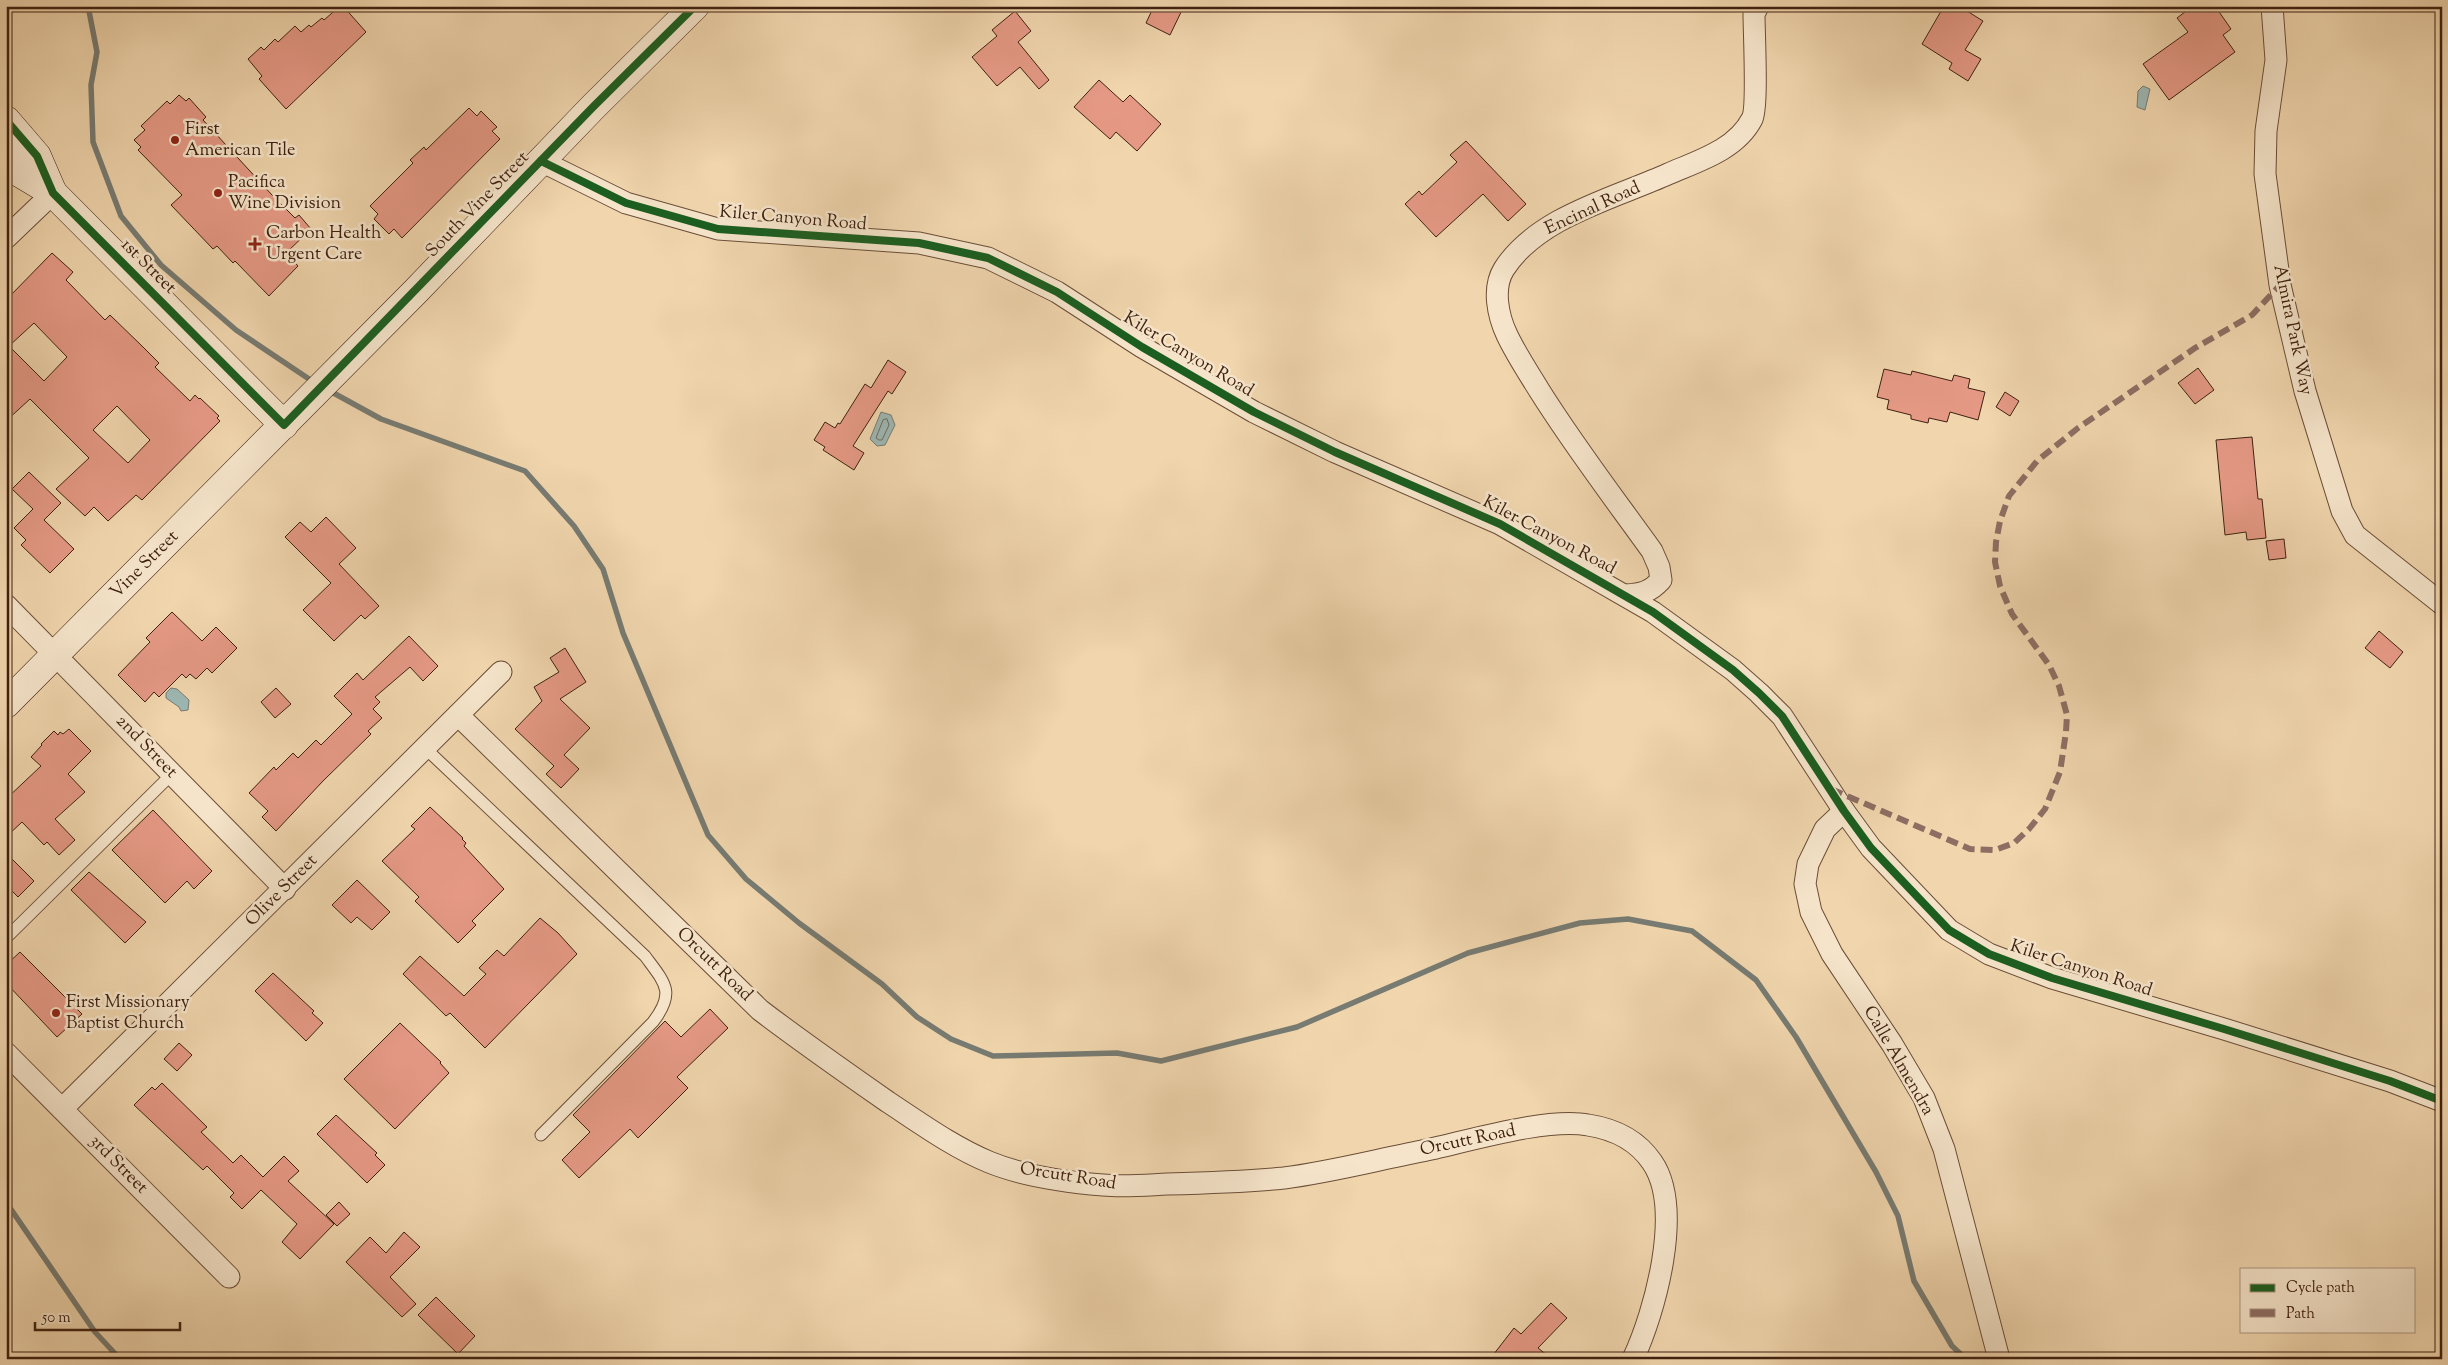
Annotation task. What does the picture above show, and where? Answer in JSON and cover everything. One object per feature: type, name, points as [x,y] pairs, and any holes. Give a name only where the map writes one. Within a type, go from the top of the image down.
[{"type":"street","name":"South Vine Street","points":[[284,425],[695,6]]},
{"type":"street","name":"Encinal Road","points":[[1626,595],[1645,594],[1656,586],[1661,580],[1659,567],[1652,551],[1554,412],[1506,334],[1499,312],[1497,286],[1503,270],[1522,247],[1550,226],[1591,206],[1719,152],[1742,134],[1753,117],[1754,14],[1758,6]]},
{"type":"street","name":"Almira Park Way","points":[[2272,6],[2276,60],[2266,131],[2265,174],[2280,286],[2305,391],[2342,511],[2355,535],[2442,604]]},
{"type":"street","name":"1st Street","points":[[6,120],[37,156],[53,193]]},
{"type":"street","name":"1st Street","points":[[6,159],[18,172],[53,193],[284,425]]},
{"type":"street","name":"Kiler Canyon Road","points":[[541,161],[626,203],[718,229],[919,243],[988,258],[1057,292],[1142,347],[1254,412],[1335,452],[1500,524],[1626,595],[1733,670],[1760,692],[1782,716],[1844,811],[1871,848],[1949,930],[1989,954],[2052,978],[2362,1072],[2442,1101]]},
{"type":"street","points":[[6,238],[53,193]]},
{"type":"street","name":"Vine Street","points":[[6,704],[284,425]]},
{"type":"street","name":"2nd Street","points":[[6,605],[285,889]]},
{"type":"street","name":"Olive Street","points":[[62,1109],[285,889],[500,672]]},
{"type":"street","name":"Orcutt Road","points":[[458,715],[760,1010],[902,1111],[948,1141],[989,1162],[1047,1177],[1105,1186],[1198,1183],[1284,1178],[1529,1128],[1573,1122],[1622,1134],[1633,1141],[1652,1162],[1663,1186],[1665,1204],[1664,1252],[1658,1289],[1646,1329],[1633,1359]]},
{"type":"street","name":"Calle Almendra","points":[[1844,811],[1825,829],[1808,864],[1805,884],[1811,912],[1832,954],[1892,1044],[1924,1098],[1944,1149],[1999,1359]]},
{"type":"street","name":"3rd Street","points":[[6,1053],[229,1277]]},
{"type":"lane","points":[[425,748],[645,956],[660,976],[668,995],[663,1009],[653,1022],[540,1135]]},
{"type":"lane","points":[[6,938],[172,774]]},
{"type":"water","points":[[2143,86],[2150,89],[2145,110],[2137,107],[2138,91]]},
{"type":"water","points":[[881,412],[891,415],[895,425],[885,445],[877,446],[870,439]]},
{"type":"water","points":[[171,688],[177,689],[189,700],[188,710],[181,711],[179,707],[166,698],[166,693]]},
{"type":"building","points":[[340,6],[343,6],[366,32],[286,109],[259,79],[262,76],[248,59],[261,47],[264,50],[275,39],[278,42],[295,26],[301,32],[322,18],[324,20]]},
{"type":"building","points":[[1154,6],[1184,6],[1170,35],[1146,23]]},
{"type":"building","points":[[1944,6],[1959,6],[1983,21],[1965,50],[1981,59],[1968,81],[1949,69],[1952,63],[1922,44]]},
{"type":"building","points":[[2193,6],[2215,6],[2231,29],[2223,35],[2235,52],[2169,100],[2143,64],[2188,32],[2177,18]]},
{"type":"building","points":[[1015,11],[1031,31],[1018,42],[1049,80],[1039,89],[1020,67],[997,86],[972,57],[997,36],[992,30]]},
{"type":"building","points":[[1099,80],[1123,102],[1130,95],[1161,124],[1137,151],[1116,132],[1110,139],[1074,107]]},
{"type":"building","points":[[179,95],[186,101],[189,98],[206,117],[203,120],[272,195],[295,218],[299,215],[311,229],[286,253],[298,266],[269,296],[235,261],[233,263],[217,246],[213,249],[171,205],[182,195],[138,150],[141,147],[134,140],[145,130],[141,126],[167,101],[170,104]]},
{"type":"building","points":[[469,108],[477,116],[481,111],[497,127],[492,131],[500,139],[402,238],[394,229],[389,234],[374,219],[378,214],[370,206],[413,163],[410,160],[424,147],[426,150]]},
{"type":"building","points":[[1466,141],[1526,204],[1508,221],[1483,194],[1436,237],[1405,204],[1419,191],[1422,195],[1457,162],[1450,155]]},
{"type":"building","points":[[52,253],[73,272],[66,280],[105,320],[110,315],[159,363],[155,367],[190,401],[195,395],[200,398],[219,416],[217,418],[220,421],[142,500],[136,495],[108,521],[94,507],[85,516],[56,489],[89,458],[30,399],[6,421],[6,300]],"holes":[[[34,323],[67,357],[44,381],[9,346]],[[117,406],[150,440],[128,463],[93,430]]]},
{"type":"building","points":[[888,360],[906,372],[892,394],[888,391],[853,446],[864,453],[854,470],[823,450],[825,447],[814,440],[825,422],[835,428],[838,423],[840,424],[865,384],[871,388]]},
{"type":"building","points":[[2198,368],[2214,390],[2195,404],[2178,383]]},
{"type":"building","points":[[1884,369],[1911,375],[1912,371],[1952,381],[1954,375],[1970,379],[1968,388],[1985,392],[1978,420],[1950,412],[1947,422],[1929,418],[1928,423],[1911,419],[1911,415],[1887,409],[1889,400],[1877,397]]},
{"type":"building","points":[[2005,392],[2019,401],[2010,416],[1996,407]]},
{"type":"building","points":[[2252,437],[2258,499],[2262,499],[2266,538],[2247,540],[2246,532],[2225,535],[2216,440]]},
{"type":"building","points":[[29,472],[61,503],[44,520],[74,549],[50,573],[21,545],[26,540],[14,528],[33,509],[12,489]]},
{"type":"building","points":[[326,517],[356,548],[339,564],[379,606],[365,619],[361,615],[334,641],[303,610],[331,583],[285,537],[300,522],[311,532]]},
{"type":"building","points":[[2284,539],[2286,558],[2269,560],[2266,541]]},
{"type":"building","points":[[172,612],[202,641],[216,627],[237,648],[212,673],[207,668],[196,679],[190,674],[186,678],[182,674],[159,697],[154,692],[145,702],[118,675],[150,642],[146,638]]},
{"type":"building","points":[[2379,631],[2403,652],[2390,668],[2365,648]]},
{"type":"building","points":[[409,636],[438,666],[423,681],[410,667],[375,697],[380,702],[373,709],[382,718],[368,731],[371,734],[276,831],[262,817],[268,811],[249,793],[274,767],[276,770],[293,753],[298,758],[316,740],[321,745],[352,714],[334,696],[357,673],[363,680]]},
{"type":"building","points":[[565,648],[586,682],[560,699],[590,728],[564,755],[579,769],[561,788],[546,774],[554,766],[515,729],[542,701],[534,687],[559,672],[550,658]]},
{"type":"building","points":[[276,688],[291,704],[275,718],[261,702]]},
{"type":"building","points":[[69,729],[91,751],[68,774],[85,792],[55,819],[75,840],[59,855],[47,842],[44,845],[22,822],[6,837],[6,799],[41,766],[31,757],[41,744],[54,731],[58,735],[60,732],[63,734]]},
{"type":"building","points":[[430,807],[463,838],[466,843],[464,846],[504,889],[472,921],[476,925],[458,943],[415,901],[419,897],[382,861],[415,829],[411,826]]},
{"type":"building","points":[[153,810],[212,871],[194,889],[187,881],[165,903],[112,850]]},
{"type":"building","points":[[6,853],[34,881],[18,897],[6,885]]},
{"type":"building","points":[[89,872],[146,922],[125,943],[71,890]]},
{"type":"building","points":[[357,880],[390,912],[372,930],[357,917],[351,923],[332,905]]},
{"type":"building","points":[[540,918],[558,933],[577,954],[485,1048],[450,1013],[446,1016],[403,974],[420,956],[464,996],[486,974],[479,968],[497,950],[504,956]]},
{"type":"building","points":[[20,952],[82,1014],[57,1037],[6,983],[6,965]]},
{"type":"building","points":[[273,973],[314,1011],[312,1013],[323,1023],[306,1041],[255,991]]},
{"type":"building","points":[[710,1009],[728,1028],[677,1077],[688,1088],[638,1138],[630,1129],[579,1178],[562,1160],[590,1132],[573,1115],[665,1021],[681,1037]]},
{"type":"building","points":[[400,1023],[441,1062],[449,1073],[395,1129],[344,1079]]},
{"type":"building","points":[[179,1043],[192,1055],[177,1071],[164,1059]]},
{"type":"building","points":[[162,1083],[207,1127],[201,1132],[233,1163],[241,1155],[263,1177],[284,1156],[299,1171],[288,1181],[334,1224],[300,1259],[282,1242],[297,1224],[261,1190],[242,1209],[230,1197],[234,1193],[207,1166],[203,1170],[134,1105],[152,1087],[155,1090]]},
{"type":"building","points":[[336,1115],[377,1153],[375,1155],[385,1165],[367,1183],[317,1134]]},
{"type":"building","points":[[339,1202],[350,1214],[337,1226],[326,1215]]},
{"type":"building","points":[[404,1232],[420,1247],[390,1277],[416,1304],[402,1317],[346,1262],[370,1237],[386,1253]]},
{"type":"building","points":[[436,1297],[475,1336],[458,1354],[418,1315]]},
{"type":"building","points":[[1551,1303],[1567,1318],[1538,1348],[1552,1359],[1490,1359],[1514,1328],[1521,1334]]},
{"type":"waterway","points":[[88,6],[97,52],[91,85],[93,142],[121,216],[161,265],[236,330],[315,383]]},
{"type":"waterway","points":[[328,390],[381,419],[525,471],[574,526],[603,569],[623,633],[708,835],[746,879],[799,923],[882,984],[917,1017],[951,1039],[993,1056],[1117,1053],[1161,1061],[1297,1027],[1468,953],[1580,923],[1628,919],[1692,931],[1756,980],[1796,1037],[1876,1172],[1898,1216],[1914,1281],[1952,1346],[1966,1359]]},
{"type":"waterway","points":[[6,1202],[95,1332],[120,1359]]},
{"type":"marked path","points":[[1831,789],[1970,849],[1995,850],[2014,843],[2029,829],[2045,809],[2060,772],[2067,715],[2059,686],[2049,665],[2012,614],[2000,586],[1995,562],[1996,542],[2000,521],[2009,496],[2037,461],[2078,428],[2195,348],[2252,315],[2280,285]]},
{"type":"cycle path","points":[[6,120],[37,156],[53,193],[284,425],[594,106],[695,6]]},
{"type":"cycle path","points":[[541,161],[626,203],[718,229],[919,243],[988,258],[1057,292],[1142,347],[1254,412],[1335,452],[1500,524],[1653,612],[1733,670],[1782,716],[1844,811],[1871,848],[1949,930],[1989,954],[2052,978],[2390,1081],[2442,1101]]},
{"type":"place","name":"First American Tile","points":[[175,140]]},
{"type":"place","name":"Pacifica Wine Division","points":[[218,193]]},
{"type":"place","name":"Carbon Health Urgent Care","points":[[255,244]]},
{"type":"place","name":"First Missionary Baptist Church","points":[[56,1013]]}]
